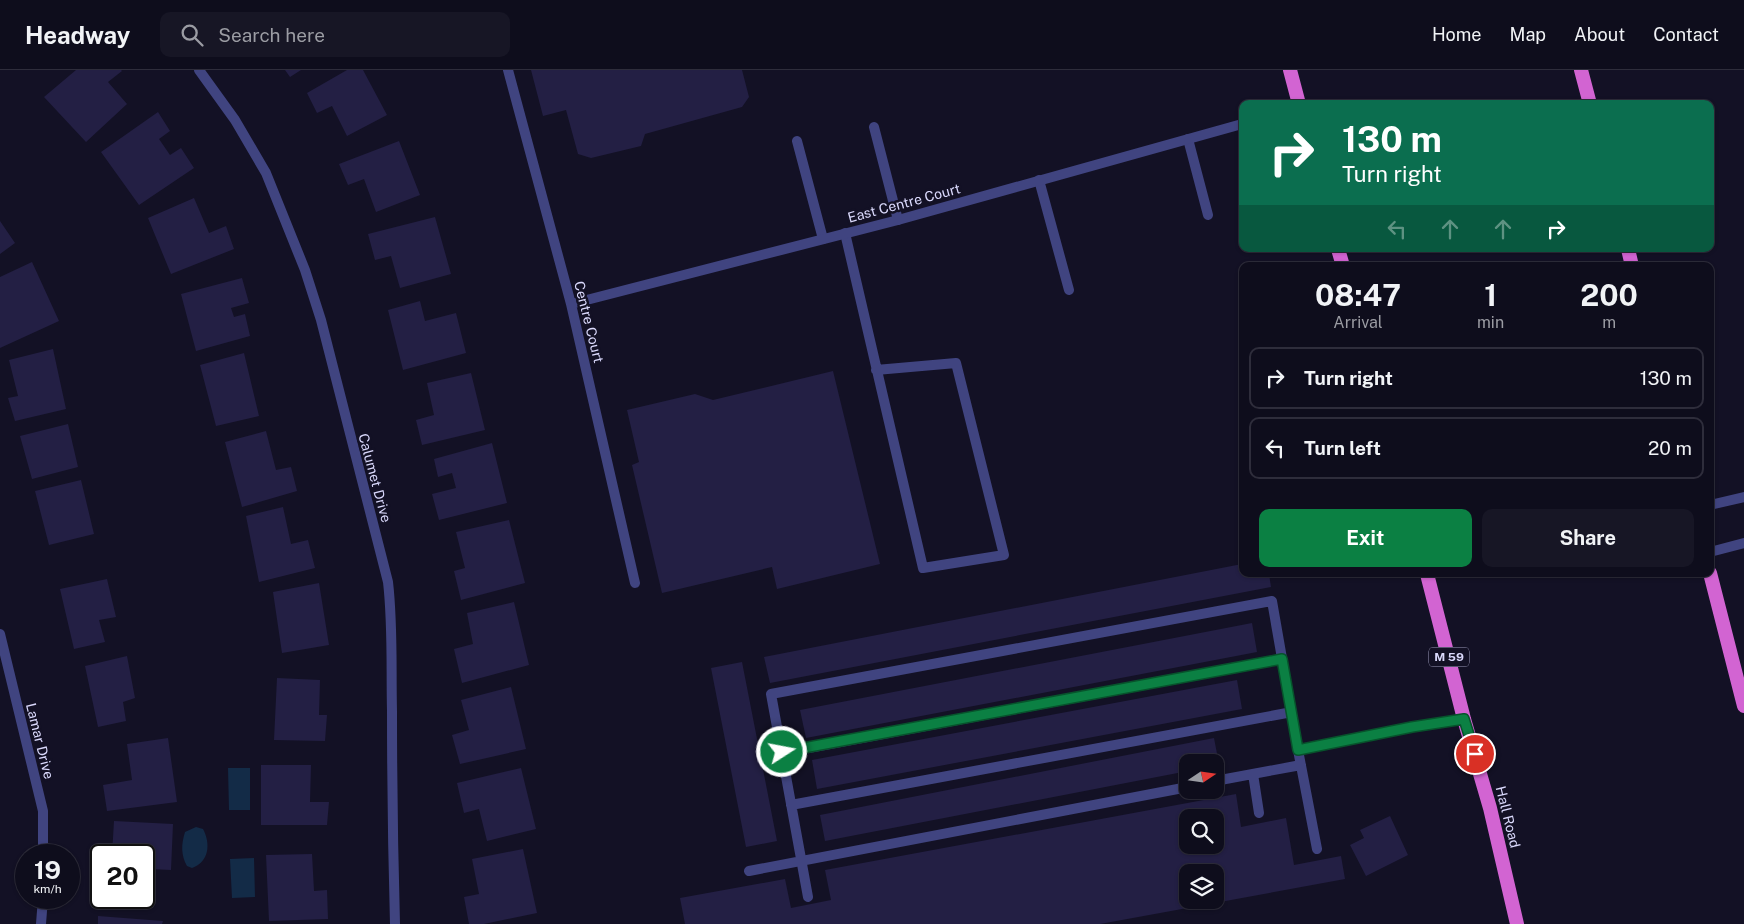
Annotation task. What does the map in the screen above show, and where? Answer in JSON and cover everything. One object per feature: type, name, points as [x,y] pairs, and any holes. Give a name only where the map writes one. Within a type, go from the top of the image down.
[{"type":"highway","points":[[1290,70],[1298,100]]},
{"type":"highway","points":[[1581,70],[1589,100]]},
{"type":"highway","name":"Hall Road","points":[[1428,577],[1464,719],[1490,808],[1517,924]]},
{"type":"highway","points":[[1711,577],[1744,706]]},
{"type":"street","name":"Calumet Drive","points":[[199,70],[235,120],[266,173],[306,270],[321,320],[388,582],[392,642],[392,794],[395,924]]},
{"type":"street","name":"Centre Court","points":[[508,70],[571,304],[635,582]]},
{"type":"street","name":"East Centre Court","points":[[571,304],[898,220],[1239,125]]},
{"type":"street","points":[[874,127],[898,220]]},
{"type":"street","points":[[1188,139],[1208,215]]},
{"type":"street","points":[[797,141],[823,239]]},
{"type":"street","points":[[1039,180],[1068,290]]},
{"type":"street","points":[[844,233],[876,370],[923,568],[1004,554],[956,363],[876,370]]},
{"type":"street","points":[[1714,504],[1744,497]]},
{"type":"street","points":[[1714,551],[1744,542]]},
{"type":"street","points":[[808,897],[771,694],[1272,602],[1317,849]]},
{"type":"street","name":"Lamar Drive","points":[[0,634],[43,811],[44,844]]},
{"type":"street","points":[[782,752],[1282,659]]},
{"type":"street","points":[[791,805],[1292,712]]},
{"type":"street","points":[[1298,750],[1412,727],[1464,719]]},
{"type":"street","points":[[1224,780],[1301,765]]},
{"type":"street","points":[[1253,774],[1260,813]]},
{"type":"street","points":[[749,871],[1179,789]]},
{"type":"street","points":[[41,924],[42,909]]},
{"type":"water","points":[[228,768],[250,768],[250,810],[229,810]]},
{"type":"water","points":[[196,827],[203,829],[208,846],[205,857],[198,865],[192,868],[187,866],[185,862],[182,846],[185,832]]},
{"type":"water","points":[[254,858],[255,897],[232,898],[230,859]]},
{"type":"building","points":[[76,70],[121,70],[108,82],[127,104],[86,142],[44,97]]},
{"type":"building","points":[[285,70],[301,70],[290,77]]},
{"type":"building","points":[[347,70],[363,70],[387,115],[347,136],[332,106],[317,113],[307,93]]},
{"type":"building","points":[[531,70],[742,70],[749,97],[742,107],[645,134],[641,146],[591,158],[578,154],[566,110],[543,116]]},
{"type":"building","points":[[158,112],[170,131],[159,139],[170,155],[181,148],[194,168],[139,205],[101,152]]},
{"type":"building","points":[[399,141],[420,195],[376,212],[364,179],[348,185],[339,164]]},
{"type":"building","points":[[194,198],[209,233],[226,226],[234,249],[171,274],[148,218]]},
{"type":"building","points":[[435,217],[451,274],[400,288],[391,256],[375,260],[368,234]]},
{"type":"building","points":[[0,221],[15,243],[0,254]]},
{"type":"building","points":[[32,262],[59,321],[0,348],[0,277]]},
{"type":"building","points":[[242,278],[249,303],[231,308],[234,317],[245,314],[250,336],[196,351],[181,294]]},
{"type":"building","points":[[420,301],[425,321],[456,313],[466,353],[403,370],[388,310]]},
{"type":"building","points":[[53,349],[66,409],[15,421],[8,398],[18,396],[9,360]]},
{"type":"building","points":[[244,353],[259,416],[216,426],[200,365]]},
{"type":"building","points":[[833,371],[880,564],[777,589],[772,567],[662,593],[632,465],[639,462],[627,410],[695,394],[713,400]]},
{"type":"building","points":[[471,373],[485,430],[422,445],[416,420],[434,415],[427,383]]},
{"type":"building","points":[[68,424],[78,467],[32,479],[20,436]]},
{"type":"building","points":[[266,431],[276,470],[291,467],[297,491],[242,507],[225,442]]},
{"type":"building","points":[[492,443],[507,503],[439,520],[432,494],[456,488],[452,473],[438,477],[434,459]]},
{"type":"building","points":[[81,480],[94,534],[49,545],[35,491]]},
{"type":"building","points":[[283,507],[291,544],[308,540],[315,568],[259,582],[246,516]]},
{"type":"building","points":[[509,520],[525,583],[461,600],[454,571],[465,568],[456,532]]},
{"type":"building","points":[[1239,565],[1239,577],[1269,577],[1271,587],[770,683],[764,657]]},
{"type":"building","points":[[107,579],[116,617],[99,620],[105,642],[74,649],[60,589]]},
{"type":"building","points":[[319,583],[329,645],[282,653],[273,592]]},
{"type":"building","points":[[514,602],[529,665],[462,683],[454,649],[473,644],[467,613]]},
{"type":"building","points":[[1252,623],[1257,652],[806,738],[800,710]]},
{"type":"building","points":[[127,656],[135,698],[123,702],[126,721],[98,727],[85,666]]},
{"type":"building","points":[[742,662],[777,841],[746,847],[711,668]]},
{"type":"building","points":[[277,678],[320,680],[319,715],[327,715],[325,741],[274,740]]},
{"type":"building","points":[[1237,680],[1242,709],[817,789],[812,760]]},
{"type":"building","points":[[511,687],[526,749],[460,764],[452,735],[469,730],[461,700]]},
{"type":"building","points":[[168,738],[177,802],[107,811],[103,785],[132,780],[127,744]]},
{"type":"building","points":[[1214,738],[1217,754],[1179,754],[1179,773],[825,841],[820,815]]},
{"type":"building","points":[[261,765],[311,765],[310,802],[329,802],[327,825],[261,825]]},
{"type":"building","points":[[521,768],[536,829],[487,841],[479,809],[464,813],[457,783]]},
{"type":"building","points":[[1236,794],[1241,827],[1286,818],[1294,865],[1341,856],[1345,879],[1224,901],[1224,864],[1179,864],[1179,909],[1182,909],[1100,924],[685,924],[680,898],[785,879],[791,908],[831,900],[825,870],[1209,799],[1224,799],[1224,796]]},
{"type":"building","points":[[1390,816],[1408,855],[1366,876],[1350,845],[1364,838],[1360,830]]},
{"type":"building","points":[[114,821],[173,824],[171,870],[155,869],[155,844],[113,844]]},
{"type":"building","points":[[523,849],[537,913],[484,924],[469,924],[464,897],[479,894],[472,859]]},
{"type":"building","points":[[312,854],[314,891],[327,890],[328,919],[269,921],[266,855]]},
{"type":"building","points":[[98,916],[163,921],[162,924],[98,924]]},
{"type":"route","points":[[782,752],[1282,659],[1298,750],[1412,727],[1464,719],[1475,754]]}]
